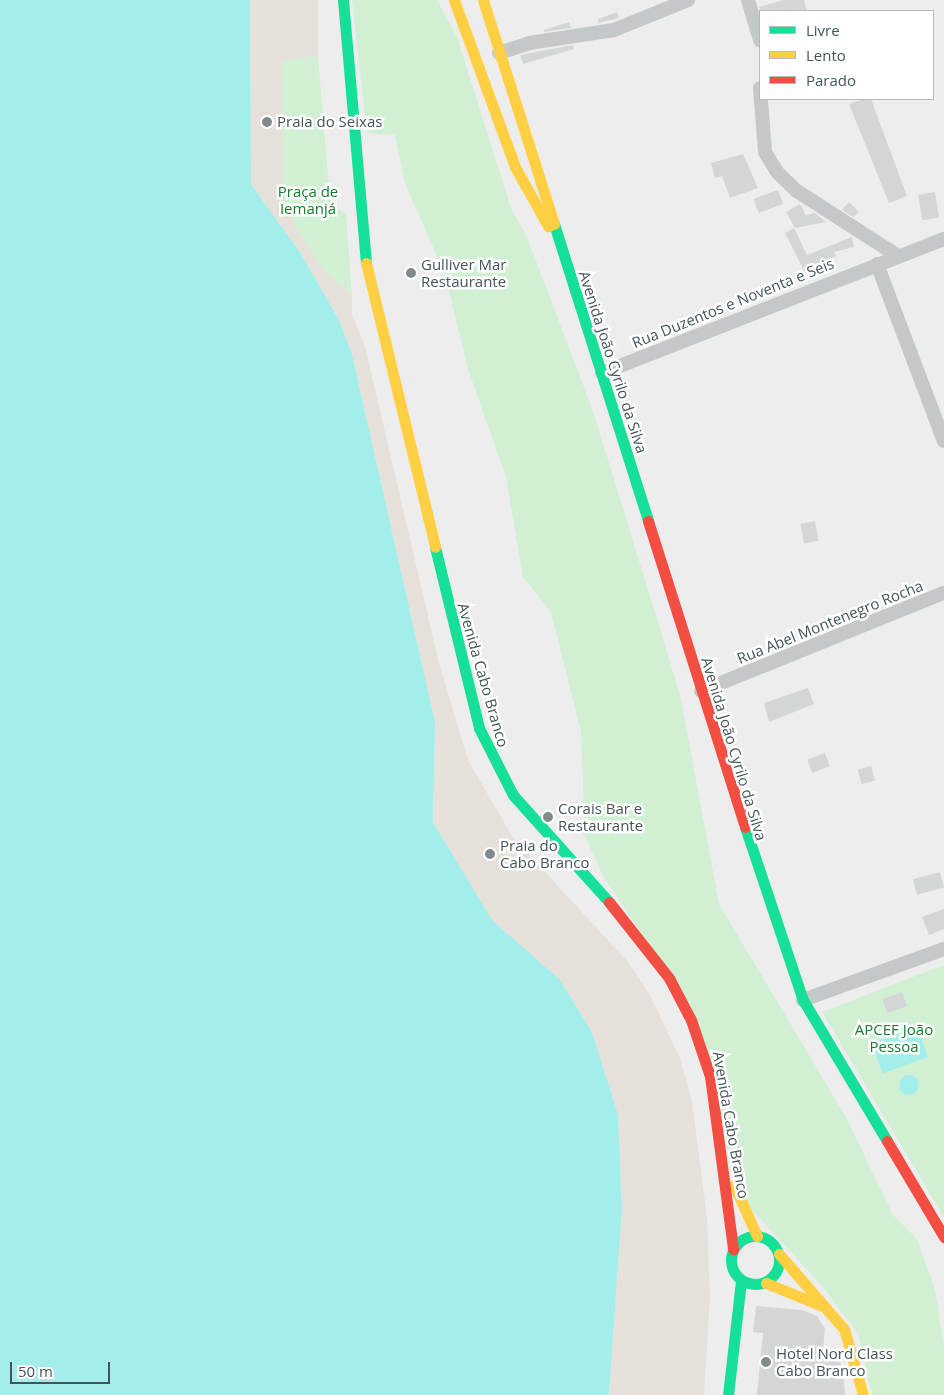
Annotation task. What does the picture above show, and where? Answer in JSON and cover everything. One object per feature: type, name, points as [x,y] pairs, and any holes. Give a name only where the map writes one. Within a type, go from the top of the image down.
[{"type":"street","name":"Avenida Cabo Branco","points":[[343,0],[364,254],[458,648],[486,745],[501,778],[530,818],[613,906],[669,978],[706,1058],[722,1153],[733,1249]]},
{"type":"street","name":"Avenida João Cyrilo da Silva","points":[[454,0],[525,191],[559,241]]},
{"type":"street","name":"Avenida João Cyrilo da Silva","points":[[483,0],[602,373],[748,846],[803,1000],[944,1237]]},
{"type":"street","points":[[499,53],[529,43],[614,30],[688,0]]},
{"type":"street","points":[[748,0],[759,37]]},
{"type":"street","points":[[761,100],[765,152],[777,172],[797,191],[898,256]]},
{"type":"street","name":"Rua Duzentos e Noventa e Seis","points":[[602,373],[944,239]]},
{"type":"street","points":[[877,264],[944,442]]},
{"type":"street","name":"Rua Abel Montenegro Rocha","points":[[701,691],[944,593]]},
{"type":"street","points":[[803,1000],[944,949]]},
{"type":"street","points":[[722,1153],[757,1236]]},
{"type":"street","points":[[728,1395],[741,1281],[732,1266],[733,1249],[746,1238],[757,1236],[773,1244],[779,1254],[831,1310],[850,1344],[863,1395]]},
{"type":"street","points":[[766,1283],[779,1266],[779,1254]]},
{"type":"street","points":[[741,1281],[766,1283],[831,1310]]},
{"type":"green space","points":[[352,0],[437,0],[457,37],[511,208],[527,237],[593,411],[658,622],[681,699],[719,904],[847,1119],[893,1215],[917,1239],[935,1290],[944,1347],[944,1395],[872,1395],[858,1334],[823,1287],[752,1210],[729,1167],[717,1070],[640,931],[603,876],[585,836],[581,732],[551,612],[523,577],[506,477],[468,369],[445,274],[406,186],[395,135],[367,133]]},
{"type":"green space","name":"Praça de Iemanjá","points":[[318,56],[329,189],[333,205],[346,215],[352,294],[324,272],[287,211],[283,192],[282,61]]},
{"type":"green space","name":"APCEF João Pessoa","points":[[944,965],[944,1217],[822,1012]]},
{"type":"sand","name":"Praia do Cabo Branco","points":[[250,0],[318,0],[318,56],[282,61],[283,192],[287,211],[324,271],[352,294],[352,315],[365,346],[439,663],[468,760],[512,836],[627,961],[649,993],[680,1058],[692,1101],[707,1217],[710,1296],[704,1395],[609,1395],[622,1208],[618,1114],[592,1032],[560,980],[492,921],[433,822],[435,722],[352,354],[339,320],[301,254],[251,184]]},
{"type":"water","points":[[0,0],[250,0],[251,184],[301,254],[339,320],[352,354],[435,722],[433,822],[492,920],[560,980],[592,1032],[618,1114],[622,1208],[609,1395],[0,1395]]},
{"type":"water","points":[[917,1027],[928,1057],[883,1073],[872,1043]]},
{"type":"water","points":[[905,1075],[913,1075],[919,1081],[919,1089],[913,1095],[905,1095],[899,1089],[899,1081]]},
{"type":"building","points":[[783,0],[804,0],[807,10],[760,10],[759,7]]},
{"type":"building","points":[[617,12],[619,18],[599,23],[598,19]]},
{"type":"building","points":[[569,22],[571,28],[544,32],[544,30]]},
{"type":"building","points":[[573,45],[574,49],[523,64],[520,55]]},
{"type":"building","points":[[860,100],[871,100],[907,196],[889,203],[849,104]]},
{"type":"building","points":[[743,154],[758,188],[730,198],[722,176],[715,178],[711,163]]},
{"type":"building","points":[[778,190],[783,204],[759,213],[754,199]]},
{"type":"building","points":[[935,192],[939,218],[922,220],[918,195]]},
{"type":"building","points":[[849,202],[859,212],[853,217],[842,210]]},
{"type":"building","points":[[800,204],[806,215],[815,213],[826,222],[795,228],[786,212]]},
{"type":"building","points":[[794,228],[807,255],[852,237],[854,247],[834,252],[836,256],[825,261],[828,268],[808,279],[785,233]]},
{"type":"building","points":[[815,521],[819,541],[804,543],[800,524]]},
{"type":"building","points":[[808,688],[814,704],[769,722],[764,703]]},
{"type":"building","points":[[825,753],[830,766],[812,773],[807,760]]},
{"type":"building","points":[[871,766],[875,780],[862,784],[858,770]]},
{"type":"building","points":[[940,872],[944,887],[917,895],[913,879]]},
{"type":"building","points":[[944,909],[944,929],[929,935],[922,917]]},
{"type":"building","points":[[902,992],[907,1006],[887,1013],[882,999]]},
{"type":"building","points":[[756,1306],[802,1310],[817,1316],[825,1329],[823,1350],[833,1350],[843,1368],[845,1395],[757,1395],[763,1333],[753,1332]]},
{"type":"traffic: fast","points":[[343,0],[366,263]]},
{"type":"traffic: fast","points":[[554,224],[648,521]]},
{"type":"traffic: fast","points":[[435,547],[479,728],[513,795],[609,902]]},
{"type":"traffic: fast","points":[[745,827],[803,1000],[887,1141]]},
{"type":"traffic: fast","points":[[750,1236],[760,1236],[769,1240],[775,1246],[778,1251],[779,1260],[778,1269],[769,1280],[760,1284],[750,1284],[741,1280],[735,1274],[731,1265],[731,1255],[735,1246],[741,1240],[750,1236]]},
{"type":"traffic: fast","points":[[728,1395],[741,1281]]},
{"type":"traffic: slow","points":[[454,0],[515,167],[548,226]]},
{"type":"traffic: slow","points":[[483,0],[554,224]]},
{"type":"traffic: slow","points":[[366,263],[435,547]]},
{"type":"traffic: slow","points":[[734,1185],[757,1236]]},
{"type":"traffic: slow","points":[[779,1254],[844,1329],[863,1395]]},
{"type":"traffic: slow","points":[[766,1283],[825,1307]]},
{"type":"traffic: jam","points":[[648,521],[745,827]]},
{"type":"traffic: jam","points":[[609,902],[669,978],[691,1020],[710,1076],[733,1249]]},
{"type":"traffic: jam","points":[[887,1141],[944,1237]]},
{"type":"place","name":"Praia do Seixas","points":[[267,122]]},
{"type":"place","name":"Gulliver Mar Restaurante","points":[[411,273]]},
{"type":"place","name":"Corais Bar e Restaurante","points":[[548,817]]},
{"type":"place","name":"Praia do Cabo Branco","points":[[490,854]]},
{"type":"place","name":"Hotel Nord Class Cabo Branco","points":[[766,1362]]}]
